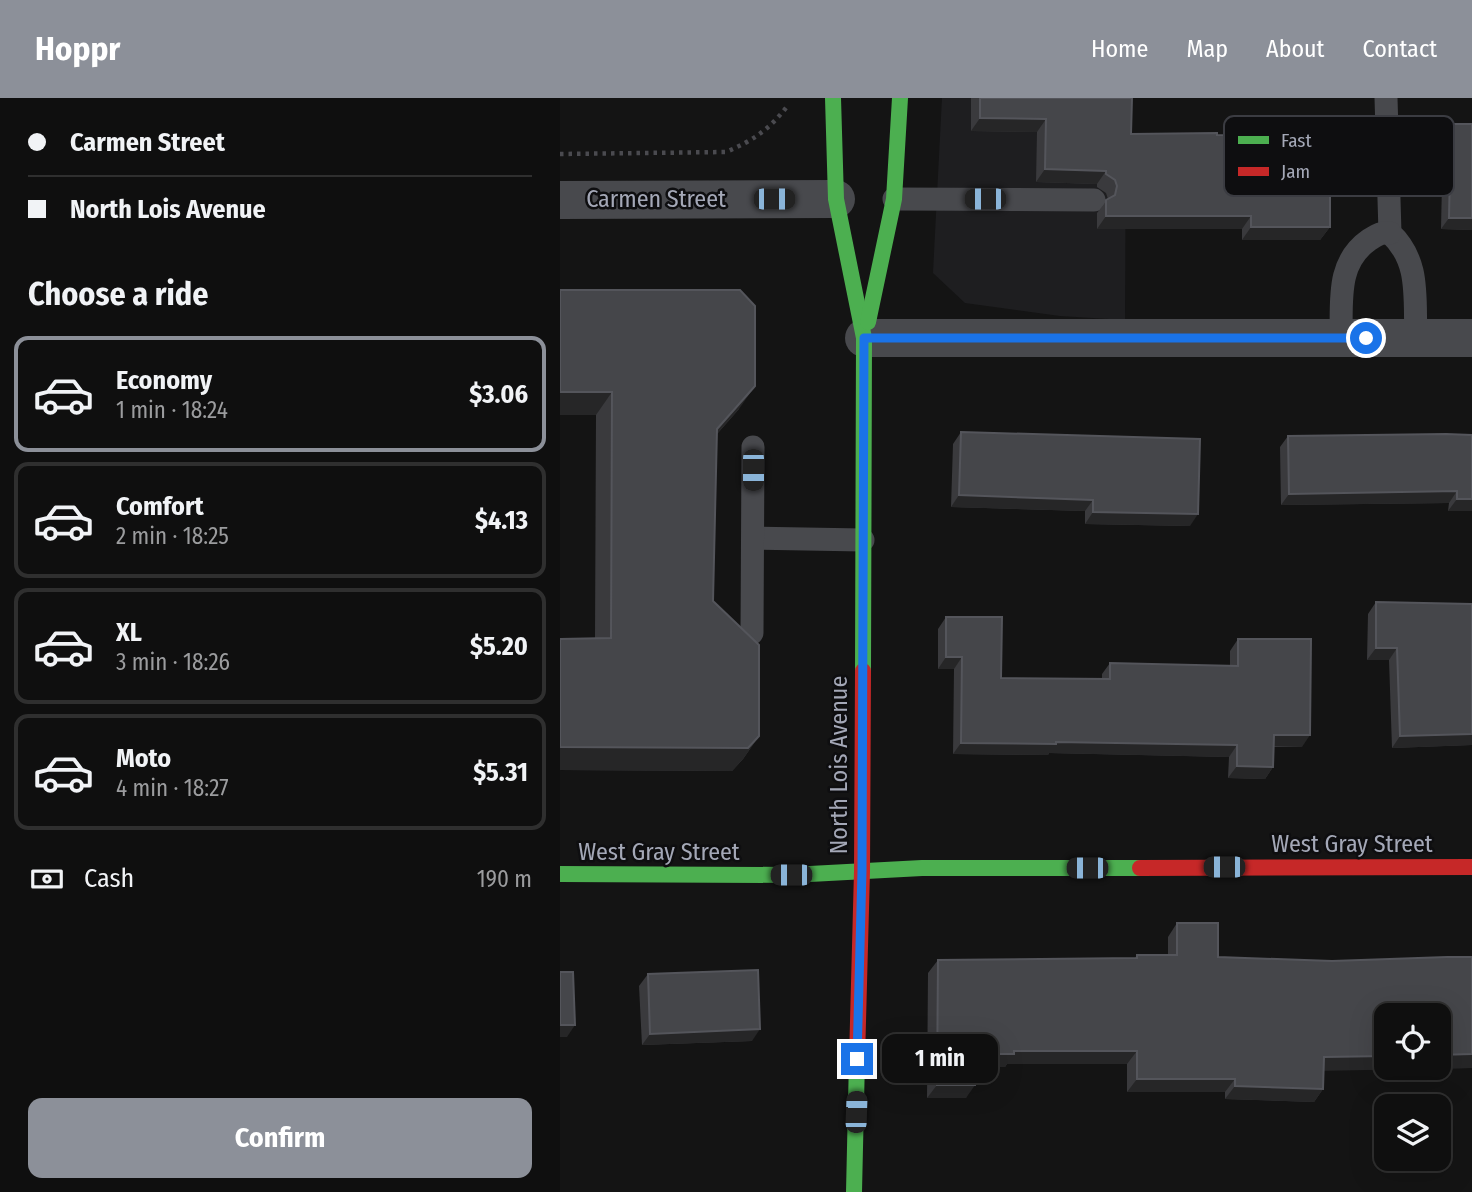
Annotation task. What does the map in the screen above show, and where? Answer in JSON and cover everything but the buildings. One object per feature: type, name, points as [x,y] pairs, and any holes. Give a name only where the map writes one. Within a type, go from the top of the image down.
[{"type":"street","name":"North Lois Avenue","points":[[833,98],[836,199],[864,338],[862,871],[854,1192]]},
{"type":"street","name":"North Lois Avenue","points":[[864,338],[894,199],[900,98]]},
{"type":"street","name":"Carmen Street","points":[[560,200],[836,199]]},
{"type":"street","points":[[864,338],[1472,338]]},
{"type":"street","name":"West Gray Street","points":[[560,874],[791,875],[922,868],[1472,867]]},
{"type":"lane","points":[[1386,98],[1387,116]]},
{"type":"lane","points":[[1389,196],[1390,233],[1406,251],[1414,280],[1416,338]]},
{"type":"lane","points":[[894,199],[1094,200]]},
{"type":"lane","points":[[1341,338],[1345,272],[1350,257],[1358,248],[1382,232],[1390,233]]},
{"type":"lane","points":[[752,633],[753,447]]},
{"type":"lane","points":[[753,538],[863,540]]},
{"type":"path","points":[[560,154],[726,152],[748,143],[774,125],[794,98]]},
{"type":"shaded area","points":[[942,98],[1126,98],[1125,320],[1060,316],[965,303],[933,273]]},
{"type":"traffic: fast","points":[[833,98],[836,199],[864,338],[863,671]]},
{"type":"traffic: fast","points":[[868,322],[894,199],[900,98]]},
{"type":"traffic: fast","points":[[560,874],[791,875],[922,868],[1140,868]]},
{"type":"traffic: fast","points":[[854,1192],[857,1059]]},
{"type":"traffic: jam","points":[[857,1059],[863,671]]},
{"type":"traffic: jam","points":[[1140,868],[1472,867]]},
{"type":"route","points":[[857,1059],[862,871],[864,338],[1366,338]]}]
